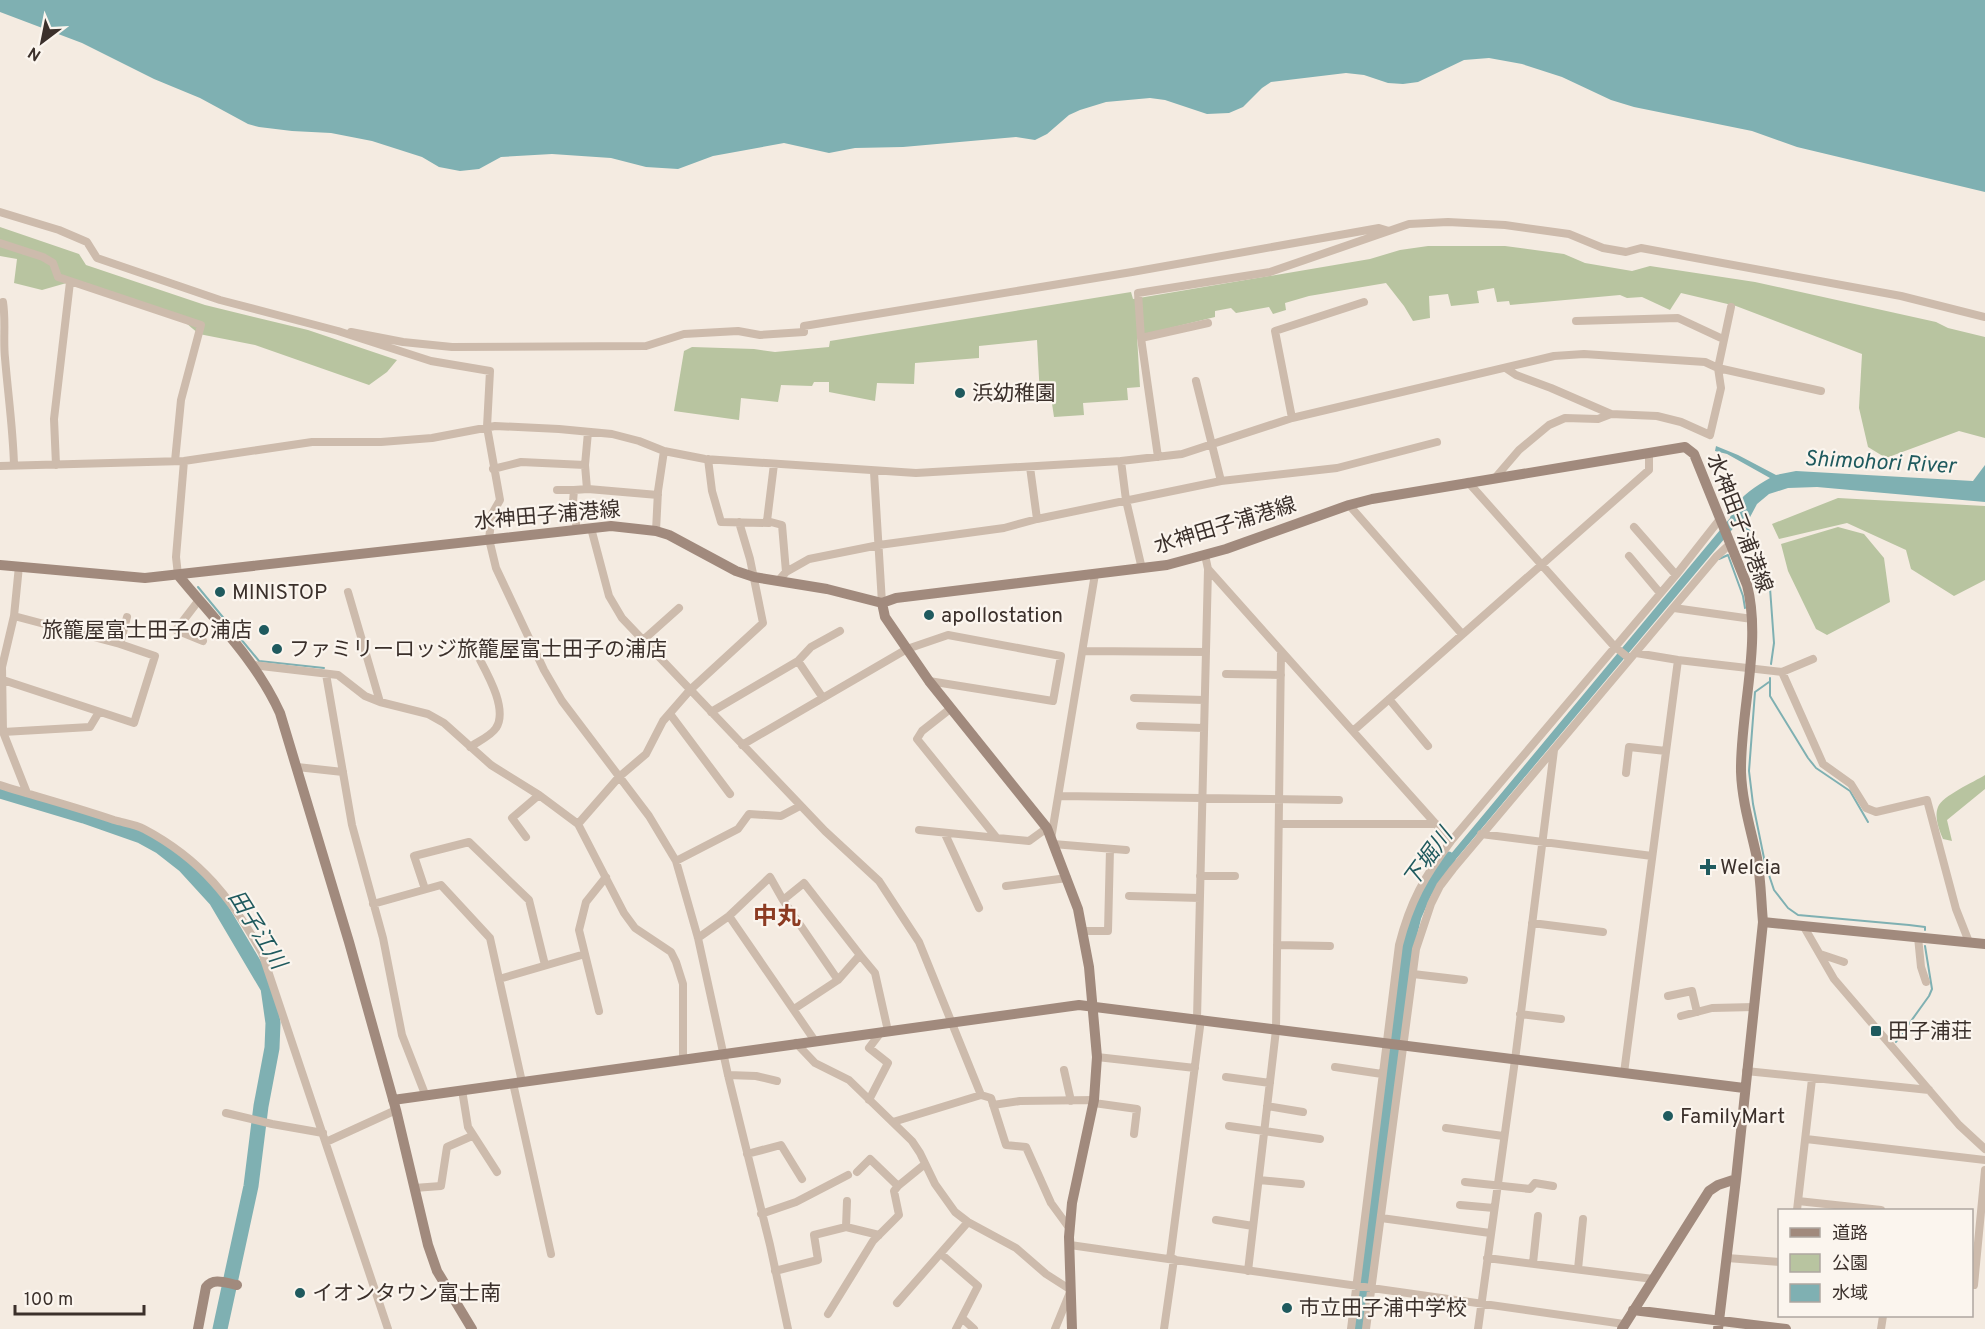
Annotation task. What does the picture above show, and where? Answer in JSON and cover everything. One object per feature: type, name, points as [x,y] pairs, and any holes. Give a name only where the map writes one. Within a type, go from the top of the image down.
[{"type":"street","points":[[0,212],[59,230],[87,242],[97,258],[220,300],[338,331],[431,361],[490,371],[486,426],[500,500],[492,514],[489,539],[496,568],[544,670],[562,701],[650,816],[676,861],[698,939],[788,1329]]},
{"type":"street","points":[[1158,457],[1141,338],[1138,293],[1270,272],[1409,224],[1505,225],[1569,234],[1603,248],[1626,252],[1641,248],[1854,286],[1985,317]]},
{"type":"street","points":[[338,331],[403,342],[452,347],[646,346],[684,333],[738,331],[760,335],[789,334],[804,332],[804,326],[1378,228],[1389,231]]},
{"type":"street","points":[[0,243],[44,257],[53,263],[58,277],[70,282],[201,326],[181,400],[176,557],[178,575],[253,665],[280,713],[346,931],[394,1105],[428,1245],[437,1271],[472,1329]]},
{"type":"street","points":[[56,465],[54,419],[70,282]]},
{"type":"street","points":[[3,302],[6,321],[2,355],[12,417],[14,465]]},
{"type":"street","points":[[1292,418],[1275,331],[1364,303]]},
{"type":"street","points":[[1507,369],[1516,375],[1611,414],[1657,416],[1681,422],[1710,435],[1721,388],[1718,368],[1731,307]]},
{"type":"street","points":[[1576,321],[1678,318],[1723,339]]},
{"type":"street","points":[[1141,338],[1208,323]]},
{"type":"street","points":[[0,466],[179,461],[312,442],[381,442],[432,438],[486,426],[559,429],[621,436],[664,451],[708,459],[874,472],[916,473],[1121,461],[1182,454],[1292,418],[1507,369],[1554,356],[1584,354],[1705,362],[1718,368],[1821,392]]},
{"type":"street","points":[[1196,381],[1221,481]]},
{"type":"street","points":[[1495,478],[1519,450],[1549,425],[1565,418],[1598,419],[1611,414]]},
{"type":"street","points":[[587,489],[585,465],[588,432]]},
{"type":"street","points":[[782,576],[809,559],[879,545],[1004,528],[1037,519],[1221,481],[1337,468],[1437,442]]},
{"type":"street","name":"水神田子浦港線","points":[[0,565],[127,577],[178,575],[611,526],[656,531],[669,535],[735,571],[752,576],[782,576],[882,603],[896,598],[1142,569],[1205,555],[1372,499],[1685,447],[1694,454],[1721,520],[1746,585],[1752,619],[1741,778],[1757,861],[1763,922],[1719,1325]]},
{"type":"street","points":[[656,531],[664,451]]},
{"type":"street","points":[[1353,731],[1649,470],[1649,453]]},
{"type":"street","points":[[708,459],[712,491],[721,522],[782,525],[782,576]]},
{"type":"street","points":[[1121,461],[1126,500],[1142,569]]},
{"type":"street","points":[[493,469],[521,462],[585,465]]},
{"type":"street","points":[[769,523],[767,521],[774,464]]},
{"type":"street","points":[[1030,467],[1037,519]]},
{"type":"street","points":[[874,472],[882,603],[885,616],[950,709],[1047,828],[1078,909],[1089,967],[1097,1057],[1094,1102],[1072,1203],[1070,1229],[1072,1329]]},
{"type":"street","points":[[1468,482],[1614,646],[1633,656],[1782,672],[1813,659]]},
{"type":"street","points":[[557,490],[587,489],[658,495]]},
{"type":"street","points":[[574,490],[576,524]]},
{"type":"street","points":[[1349,505],[1462,634]]},
{"type":"street","points":[[1351,1329],[1399,945],[1404,924],[1420,886],[1451,841],[1721,520]]},
{"type":"street","points":[[578,824],[620,777],[646,754],[663,721],[690,690],[763,623],[750,559],[739,522]]},
{"type":"street","points":[[1634,527],[1676,575]]},
{"type":"street","points":[[591,528],[609,596],[622,618],[800,806],[879,881],[919,942],[981,1095]]},
{"type":"street","points":[[1366,1329],[1416,949],[1431,904],[1440,886],[1481,834],[1729,541]]},
{"type":"street","points":[[1164,1329],[1199,1019],[1200,876],[1208,569],[1205,555]]},
{"type":"street","points":[[1629,556],[1660,593]]},
{"type":"street","points":[[19,566],[14,616],[2,667],[3,732],[27,793]]},
{"type":"street","points":[[1208,569],[1451,841]]},
{"type":"street","points":[[1052,842],[1095,574]]},
{"type":"street","points":[[348,592],[380,702]]},
{"type":"street","points":[[199,600],[176,630],[203,641]]},
{"type":"street","points":[[642,641],[679,608]]},
{"type":"street","points":[[1674,608],[1752,619]]},
{"type":"street","points":[[3,680],[135,723],[155,656],[120,644],[14,616]]},
{"type":"street","points":[[120,644],[127,617]]},
{"type":"street","points":[[711,712],[798,661],[811,647],[840,631]]},
{"type":"street","points":[[742,745],[907,649],[948,635],[1061,656],[1053,701],[929,681]]},
{"type":"street","points":[[1083,651],[1206,652]]},
{"type":"street","points":[[1248,1270],[1276,1030],[1281,651]]},
{"type":"street","points":[[470,747],[496,729],[501,713],[491,682],[479,658]]},
{"type":"street","points":[[1624,1073],[1678,660]]},
{"type":"street","points":[[798,661],[823,698]]},
{"type":"street","points":[[253,665],[338,675],[365,696],[428,714],[444,723],[491,765],[539,795],[578,824],[624,913],[635,928],[671,952],[676,962],[683,984],[683,1060]]},
{"type":"street","points":[[1782,672],[1822,764],[1851,784],[1866,808],[1876,812],[1927,800],[1956,909],[1969,942]]},
{"type":"street","points":[[326,674],[352,825],[382,938],[402,1035],[425,1094]]},
{"type":"street","points":[[1226,675],[1281,675]]},
{"type":"street","points":[[1134,698],[1204,700]]},
{"type":"street","points":[[1389,699],[1428,746]]},
{"type":"street","points":[[950,709],[922,731],[917,739],[996,837]]},
{"type":"street","points":[[3,732],[90,727],[99,712]]},
{"type":"street","points":[[670,714],[730,794]]},
{"type":"street","points":[[1140,726],[1204,728]]},
{"type":"street","points":[[1626,773],[1629,747],[1666,751]]},
{"type":"street","points":[[1478,1329],[1554,748]]},
{"type":"street","points":[[297,767],[343,772]]},
{"type":"street","points":[[0,785],[142,828],[173,847],[201,869],[226,894],[262,953],[388,1329]]},
{"type":"street","points":[[526,837],[512,818],[539,795]]},
{"type":"street","points":[[1060,796],[1339,800]]},
{"type":"street","points":[[676,861],[738,829],[748,813],[781,816],[800,806]]},
{"type":"street","points":[[1279,824],[1436,824]]},
{"type":"street","points":[[919,830],[1029,841],[1047,828]]},
{"type":"street","points":[[945,834],[979,908]]},
{"type":"street","points":[[1481,834],[1652,856]]},
{"type":"street","points":[[424,889],[414,856],[469,842],[529,900],[545,965]]},
{"type":"street","points":[[1052,842],[1126,850]]},
{"type":"street","points":[[1083,931],[1108,931],[1110,849]]},
{"type":"street","points":[[1200,876],[1235,876]]},
{"type":"street","points":[[599,1011],[579,930],[586,902],[606,877]]},
{"type":"street","points":[[698,939],[729,916],[770,877],[783,900],[838,980]]},
{"type":"street","points":[[1006,886],[1067,878]]},
{"type":"street","points":[[783,900],[804,883],[875,973],[884,1032]]},
{"type":"street","points":[[373,903],[441,885],[490,938],[551,1254]]},
{"type":"street","points":[[1129,896],[1200,898]]},
{"type":"street","points":[[729,916],[815,1041]]},
{"type":"street","points":[[1763,922],[1985,944]]},
{"type":"street","points":[[1532,923],[1603,932]]},
{"type":"street","points":[[1803,927],[1834,979],[1959,1125],[1985,1149]]},
{"type":"street","points":[[1918,937],[1921,967],[1926,982]]},
{"type":"street","points":[[1277,945],[1330,946]]},
{"type":"street","points":[[499,979],[585,954]]},
{"type":"street","points":[[1820,954],[1844,962]]},
{"type":"street","points":[[794,1009],[838,980],[860,955]]},
{"type":"street","points":[[1413,974],[1464,980]]},
{"type":"street","points":[[1668,996],[1692,991],[1697,1012]]},
{"type":"street","points":[[326,1142],[394,1105],[425,1094],[1079,1005],[1744,1088]]},
{"type":"street","points":[[1681,1017],[1712,1008],[1754,1007]]},
{"type":"street","points":[[1520,1014],[1561,1018]]},
{"type":"street","points":[[869,1100],[888,1063],[869,1048],[884,1032]]},
{"type":"street","points":[[796,1043],[815,1063],[849,1080],[912,1142],[935,1184],[955,1212],[968,1222],[1016,1248],[1046,1274],[1071,1290]]},
{"type":"street","points":[[1097,1057],[1195,1068]]},
{"type":"street","points":[[1335,1067],[1382,1074]]},
{"type":"street","points":[[1064,1070],[1071,1101]]},
{"type":"street","points":[[1746,1071],[1929,1090]]},
{"type":"street","points":[[728,1075],[756,1076],[777,1081]]},
{"type":"street","points":[[1226,1077],[1270,1083]]},
{"type":"street","points":[[1797,1209],[1812,1079]]},
{"type":"street","points":[[462,1090],[468,1127],[497,1172]]},
{"type":"street","points":[[893,1122],[981,1095],[991,1098],[1006,1145],[1026,1147],[1051,1203],[1070,1229]]},
{"type":"street","points":[[993,1105],[1020,1101],[1071,1101],[1137,1109],[1134,1134]]},
{"type":"street","points":[[1267,1106],[1303,1112]]},
{"type":"street","points":[[226,1113],[323,1133]]},
{"type":"street","points":[[1229,1126],[1320,1139]]},
{"type":"street","points":[[1446,1128],[1503,1136]]},
{"type":"street","points":[[414,1188],[441,1186],[447,1147],[472,1136]]},
{"type":"street","points":[[1806,1140],[1985,1160]]},
{"type":"street","points":[[747,1154],[781,1145],[802,1179]]},
{"type":"street","points":[[857,1172],[870,1159],[898,1186]]},
{"type":"street","points":[[828,1314],[873,1241],[899,1215],[894,1191],[925,1164]]},
{"type":"street","points":[[1985,1170],[1976,1221],[1973,1285],[1985,1286]]},
{"type":"street","points":[[761,1214],[796,1202],[848,1175]]},
{"type":"street","points":[[1070,1245],[1481,1303],[1623,1327],[1709,1191],[1718,1185],[1736,1179]]},
{"type":"street","points":[[1259,1180],[1301,1184]]},
{"type":"street","points":[[1466,1182],[1530,1189],[1535,1183],[1553,1186]]},
{"type":"street","points":[[846,1227],[847,1201]]},
{"type":"street","points":[[1798,1201],[1872,1209]]},
{"type":"street","points":[[1460,1204],[1494,1208]]},
{"type":"street","points":[[1533,1263],[1538,1216]]},
{"type":"street","points":[[1381,1218],[1490,1233]]},
{"type":"street","points":[[1578,1269],[1583,1219]]},
{"type":"street","points":[[1216,1220],[1253,1226]]},
{"type":"street","points":[[897,1303],[968,1222]]},
{"type":"street","points":[[775,1271],[818,1260],[814,1235],[846,1227],[879,1235]]},
{"type":"street","points":[[941,1254],[978,1286],[956,1329]]},
{"type":"street","points":[[1487,1258],[1653,1279]]},
{"type":"street","points":[[1727,1258],[1778,1262]]},
{"type":"street","points":[[198,1329],[206,1287],[214,1280],[237,1285]]},
{"type":"street","points":[[1055,1329],[1071,1290]]},
{"type":"street","points":[[1633,1311],[1719,1325],[1786,1329]]},
{"type":"street","points":[[962,1318],[974,1329]]},
{"type":"green space","points":[[0,227],[79,254],[86,265],[205,305],[308,330],[397,360],[387,372],[369,385],[255,345],[199,334],[174,313],[77,280],[42,290],[14,283],[17,259],[0,256]]},
{"type":"green space","points":[[1428,246],[1505,246],[1564,254],[1585,263],[1632,271],[1650,266],[1755,282],[1936,322],[1948,328],[1985,337],[1985,438],[1959,431],[1886,458],[1868,447],[1859,408],[1862,354],[1736,306],[1681,293],[1670,310],[1642,297],[1627,298],[1620,295],[1510,305],[1509,301],[1497,302],[1494,288],[1477,291],[1479,303],[1451,306],[1448,294],[1429,296],[1430,318],[1413,321],[1386,283],[1309,296],[1285,303],[1286,310],[1273,314],[1269,307],[1236,313],[1231,308],[1215,311],[1215,317],[1137,336],[1140,387],[1127,388],[1128,400],[1083,403],[1084,415],[1054,417],[1051,397],[1040,397],[1037,340],[979,346],[979,358],[915,363],[914,384],[877,383],[875,401],[829,392],[829,382],[814,382],[812,386],[781,385],[778,402],[741,398],[739,420],[674,411],[684,351],[692,347],[775,352],[829,347],[830,341],[1131,292],[1133,299],[1370,259],[1400,250]]},
{"type":"green space","points":[[1838,498],[1985,506],[1985,580],[1954,596],[1911,569],[1906,550],[1847,523],[1779,539],[1772,524]]},
{"type":"green space","points":[[1838,527],[1864,534],[1884,558],[1890,602],[1827,635],[1816,629],[1788,571],[1781,544]]},
{"type":"green space","points":[[1985,775],[1985,789],[1947,820],[1952,841],[1943,839],[1937,819],[1938,807],[1952,794]]},
{"type":"water","points":[[0,0],[1985,0],[1985,192],[1797,147],[1752,131],[1634,107],[1611,100],[1562,77],[1522,64],[1489,58],[1464,60],[1418,82],[1403,84],[1388,83],[1364,75],[1346,73],[1271,82],[1243,107],[1229,113],[1207,114],[1165,100],[1150,98],[1106,102],[1069,115],[1047,134],[1035,140],[1016,137],[903,147],[855,148],[829,153],[784,143],[713,156],[678,169],[646,167],[611,158],[552,154],[501,157],[479,169],[460,171],[439,167],[422,157],[372,141],[331,133],[292,131],[248,124],[200,98],[154,79],[82,43],[0,12]]},
{"type":"water","points":[[1716,446],[1776,475],[1796,471],[1973,481],[1985,465],[1985,502],[1817,487],[1788,488],[1769,494],[1757,504],[1748,521],[1751,534],[1745,530],[1741,519],[1441,877],[1435,873],[1730,518],[1736,505],[1770,478],[1727,454],[1715,451]]},
{"type":"waterway","points":[[1748,530],[1770,588],[1774,643],[1771,664]]},
{"type":"waterway","points":[[1719,559],[1728,555],[1745,608]]},
{"type":"waterway","points":[[198,587],[259,661],[324,668]]},
{"type":"waterway","points":[[1770,678],[1770,696],[1808,758],[1816,768],[1850,791],[1868,822]]},
{"type":"waterway","points":[[1769,682],[1755,692],[1749,771],[1765,863],[1774,890],[1788,908],[1798,915],[1909,925],[1925,927],[1925,930]]},
{"type":"waterway","name":"田子江川","points":[[0,791],[84,816],[141,836],[161,847],[184,865],[216,900],[268,988],[273,1023],[272,1048],[261,1106],[251,1186],[220,1329]]},
{"type":"waterway","name":"下堀川","points":[[1358,1329],[1408,941],[1414,916],[1425,891],[1448,859]]},
{"type":"waterway","points":[[1896,1042],[1932,989],[1925,946]]},
{"type":"place","name":"浜幼稚園","points":[[960,393]]},
{"type":"place","name":"MINISTOP","points":[[220,592]]},
{"type":"place","name":"apollostation","points":[[929,615]]},
{"type":"place","name":"旅籠屋富士田子の浦店","points":[[264,630]]},
{"type":"place","name":"ファミリーロッジ旅籠屋富士田子の浦店","points":[[277,649]]},
{"type":"place","name":"Welcia","points":[[1708,867]]},
{"type":"place","name":"田子浦荘","points":[[1876,1031]]},
{"type":"place","name":"FamilyMart","points":[[1668,1116]]},
{"type":"place","name":"イオンタウン富士南","points":[[300,1293]]},
{"type":"place","name":"市立田子浦中学校","points":[[1287,1308]]},
{"type":"district","name":"中丸","points":[[777,916]]},
{"type":"water label","name":"Shimohori River","points":[[1880,461]]}]
